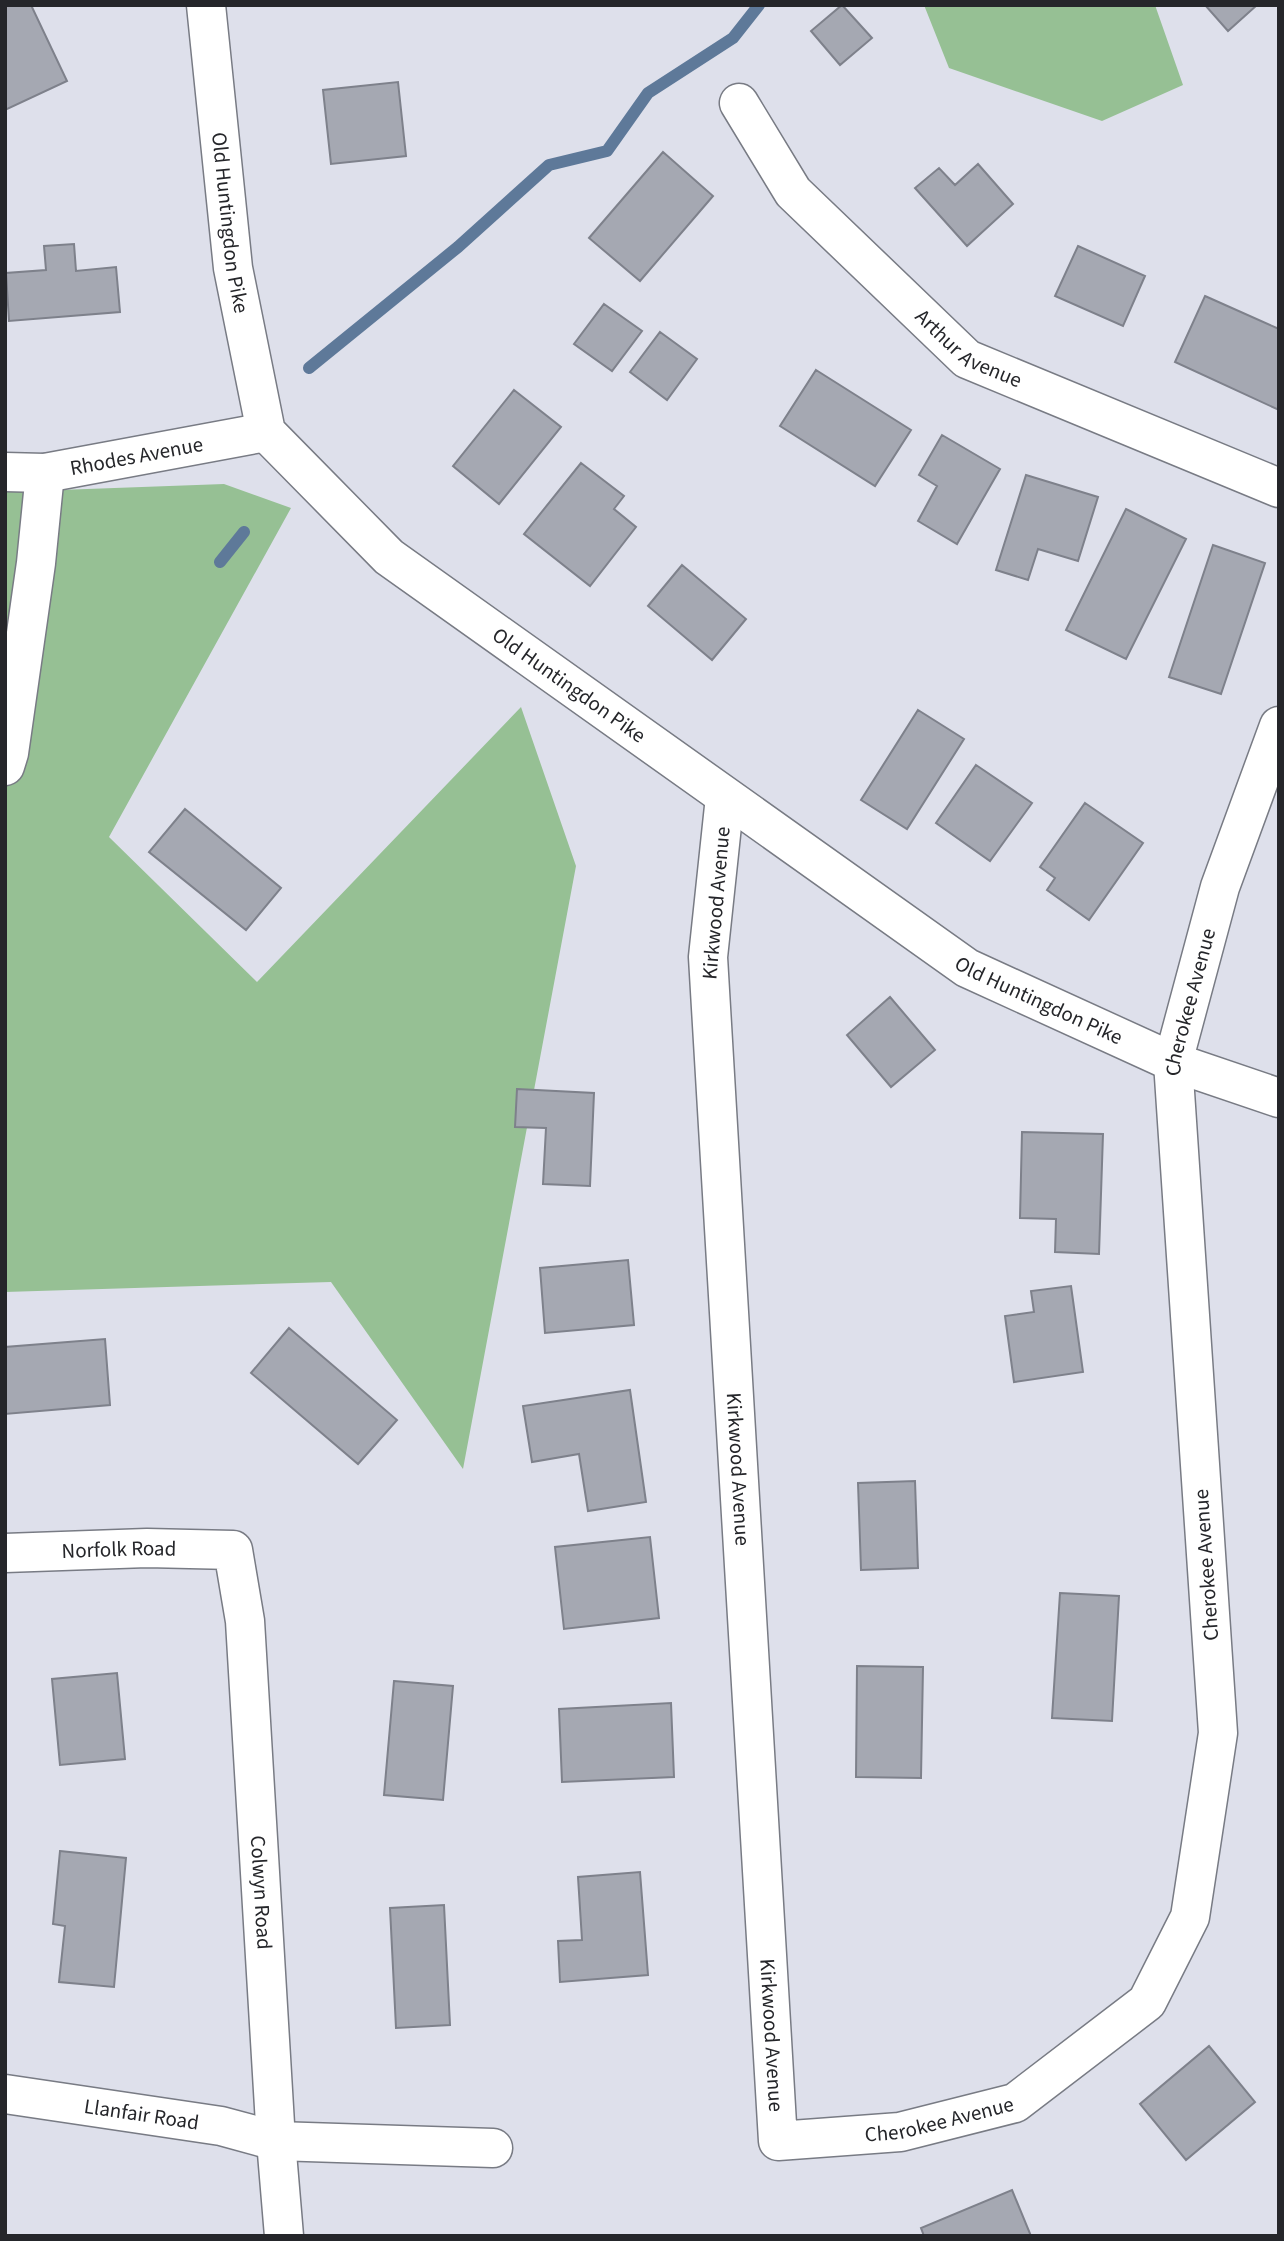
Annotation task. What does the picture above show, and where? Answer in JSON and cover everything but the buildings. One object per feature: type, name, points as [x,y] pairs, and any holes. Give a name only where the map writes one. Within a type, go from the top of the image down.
[{"type":"street","name":"Old Huntingdon Pike","points":[[206,5],[233,268],[266,432],[389,557],[967,968],[1173,1062],[1279,1098]]},
{"type":"street","name":"Arthur Avenue","points":[[739,103],[793,192],[967,359],[1279,488]]},
{"type":"street","name":"Rhodes Avenue","points":[[5,472],[45,474],[266,432]]},
{"type":"street","points":[[5,765],[9,753],[36,563],[45,474]]},
{"type":"street","name":"Cherokee Avenue","points":[[778,2141],[900,2132],[1015,2103],[1147,2002],[1190,1917],[1218,1733],[1173,1062],[1220,887],[1279,726]]},
{"type":"street","name":"Kirkwood Avenue","points":[[725,797],[708,957],[778,2141]]},
{"type":"street","name":"Norfolk Road","points":[[5,1553],[147,1548],[233,1550]]},
{"type":"street","name":"Colwyn Road","points":[[233,1550],[245,1621],[284,2236]]},
{"type":"street","name":"Llanfair Road","points":[[5,2094],[221,2126],[276,2141],[493,2148]]},
{"type":"green space","points":[[924,5],[1155,5],[1183,85],[1102,121],[949,68]]},
{"type":"green space","points":[[224,484],[291,508],[109,837],[257,982],[521,707],[576,866],[463,1469],[331,1282],[5,1292],[5,492]]},
{"type":"waterway","points":[[309,368],[458,247],[549,165],[607,151],[648,93],[733,38],[759,5]]},
{"type":"waterway","points":[[220,562],[244,532]]}]
